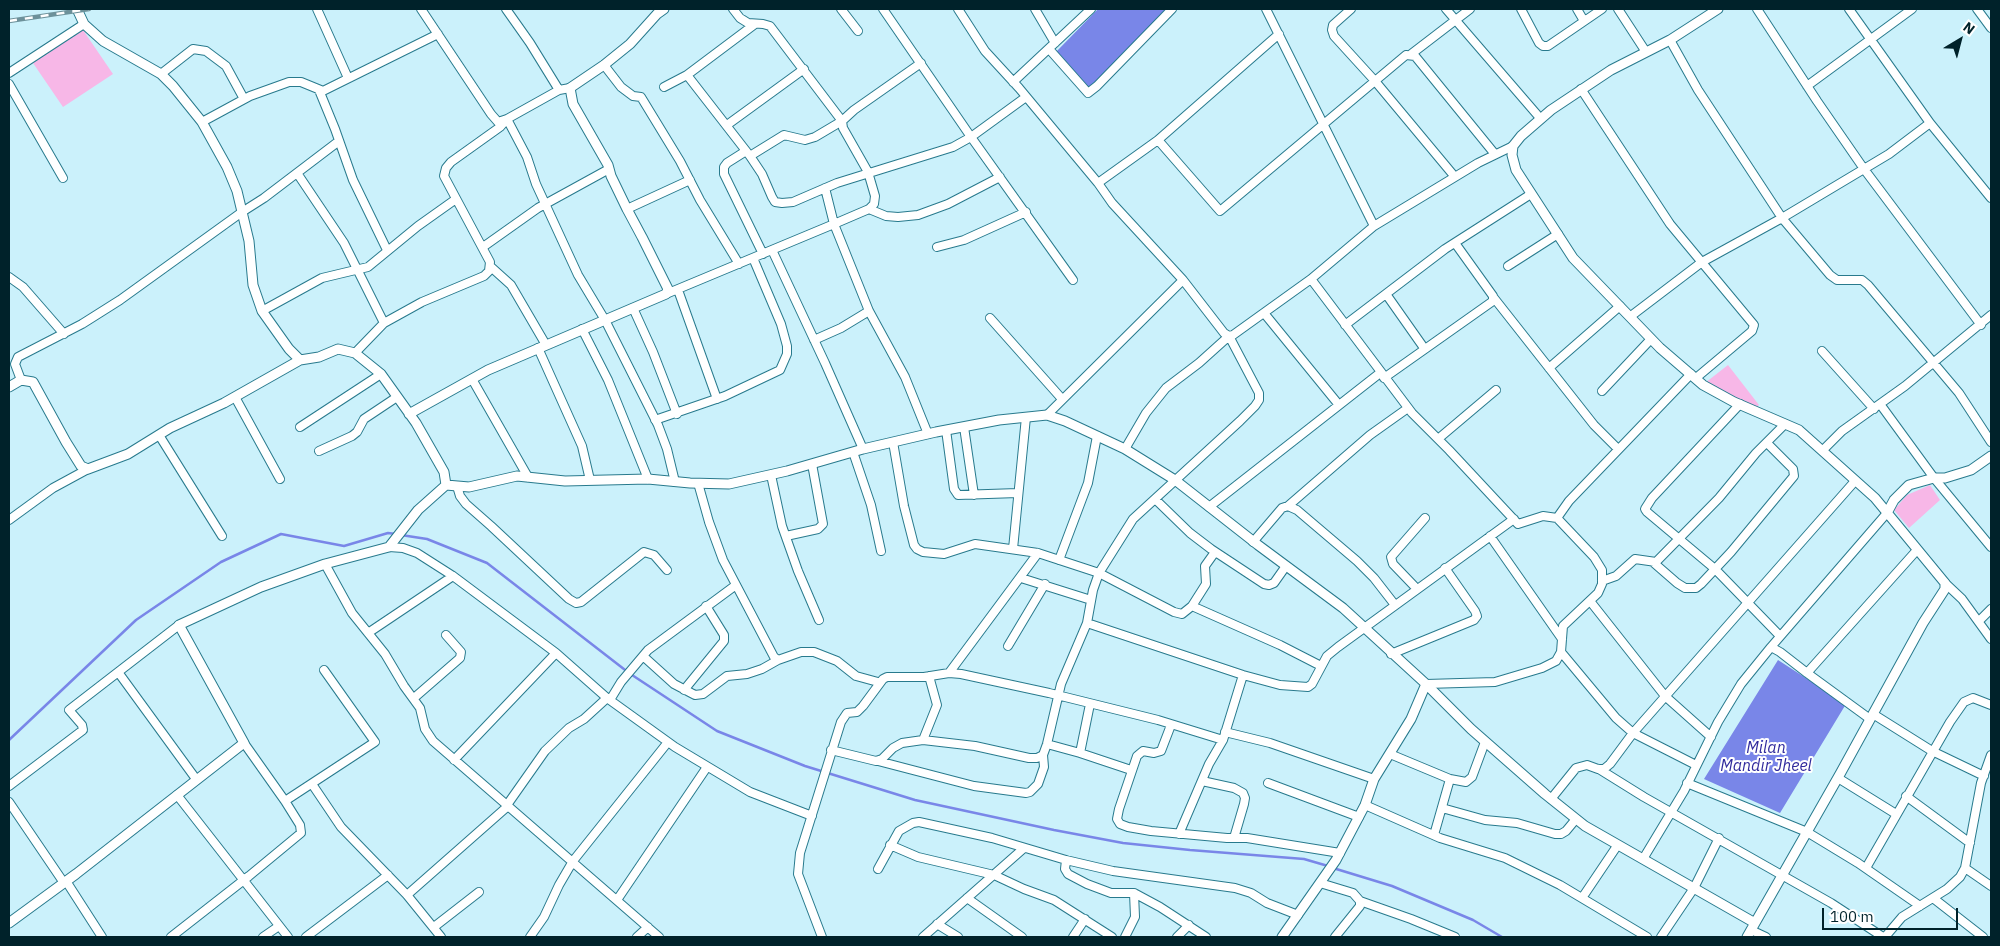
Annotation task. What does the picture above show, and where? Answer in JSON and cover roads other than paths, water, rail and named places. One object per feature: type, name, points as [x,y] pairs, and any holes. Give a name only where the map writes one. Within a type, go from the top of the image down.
[{"type":"street","points":[[77,9],[84,24],[103,41],[161,74],[202,122],[227,167],[237,191],[249,241],[253,284],[262,311],[289,349],[300,360]]},
{"type":"street","points":[[317,9],[348,78]]},
{"type":"street","points":[[421,9],[498,122],[507,119],[559,90],[570,88],[604,65],[630,44],[657,14],[664,9]]},
{"type":"street","points":[[506,9],[559,90]]},
{"type":"street","points":[[409,414],[472,379],[542,346],[834,224],[874,204],[875,196],[868,172],[843,128],[842,121],[770,26],[748,23],[740,18],[733,9]]},
{"type":"street","points":[[841,9],[858,31]]},
{"type":"street","points":[[883,9],[1073,280]]},
{"type":"street","points":[[831,750],[974,786],[1030,792],[1038,784],[1042,774],[1044,767],[1043,755],[1061,684],[1087,623],[1091,600],[1100,573],[1133,519],[1245,416],[1259,400],[1259,393],[1229,336],[1224,333],[1183,280],[1112,203],[1098,183],[985,51],[958,9]]},
{"type":"street","points":[[1035,9],[1052,46],[1088,93],[1172,9]]},
{"type":"street","points":[[1013,82],[1090,9]]},
{"type":"street","points":[[1266,9],[1374,226]]},
{"type":"street","points":[[1351,9],[1333,25],[1334,36],[1375,81],[1455,177]]},
{"type":"street","points":[[1446,9],[1540,118]]},
{"type":"street","points":[[1158,140],[1220,211],[1406,55],[1410,55],[1470,9]]},
{"type":"street","points":[[1521,9],[1539,43],[1543,46],[1548,46],[1602,9]]},
{"type":"street","points":[[1577,9],[1584,21]]},
{"type":"street","points":[[1618,9],[1646,52]]},
{"type":"street","points":[[1125,448],[1146,413],[1166,388],[1199,363],[1229,336],[1311,279],[1374,226],[1494,153],[1513,146],[1540,118],[1581,89],[1611,70],[1670,40],[1718,9]]},
{"type":"street","points":[[1757,9],[1864,169],[1981,325]]},
{"type":"street","points":[[1849,9],[1930,122],[1991,198]]},
{"type":"street","points":[[1807,86],[1912,9]]},
{"type":"street","points":[[1977,9],[1991,28]]},
{"type":"street","points":[[9,73],[84,24]]},
{"type":"street","points":[[664,87],[687,74],[755,24]]},
{"type":"street","points":[[202,122],[244,99],[289,82],[301,82],[323,91],[438,34]]},
{"type":"street","points":[[1098,183],[1158,140],[1279,34]]},
{"type":"street","points":[[1670,40],[1698,90],[1782,218],[1830,275],[1837,280],[1862,280],[1868,285],[1959,393],[1991,442]]},
{"type":"street","points":[[161,74],[193,49],[206,51],[226,66],[244,99]]},
{"type":"street","points":[[1410,55],[1415,56],[1494,153]]},
{"type":"street","points":[[763,254],[724,174],[726,163],[784,135],[805,140],[815,137],[842,121],[921,63]]},
{"type":"street","points":[[604,65],[621,87],[633,96],[640,98],[738,264]]},
{"type":"street","points":[[728,125],[804,70]]},
{"type":"street","points":[[687,74],[728,125],[762,174],[775,202],[782,204],[793,202],[868,172],[937,152],[971,137],[1026,97]]},
{"type":"street","points":[[9,84],[62,178]]},
{"type":"street","points":[[570,88],[572,104],[609,170],[668,289],[666,294]]},
{"type":"street","points":[[1557,518],[1569,501],[1618,449],[1693,376],[1754,328],[1754,325],[1670,224],[1581,89]]},
{"type":"street","points":[[319,90],[353,180],[387,250]]},
{"type":"street","points":[[507,119],[500,127],[451,162],[446,168],[444,176],[483,247],[491,267],[511,285],[542,346],[582,446],[590,480]]},
{"type":"street","points":[[507,119],[531,166],[545,205],[578,275],[605,320],[655,420],[667,449],[675,482]]},
{"type":"street","points":[[1631,316],[1702,262],[1782,218],[1889,154],[1930,122]]},
{"type":"street","points":[[21,380],[15,364],[18,357],[64,334],[120,300],[298,173],[339,141]]},
{"type":"street","points":[[1513,146],[1512,155],[1516,170],[1573,258],[1631,316],[1651,339],[1704,385],[1740,404],[1799,430],[1823,450],[1875,498],[1945,583],[1962,599],[1991,639]]},
{"type":"street","points":[[483,247],[545,205],[609,170]]},
{"type":"street","points":[[298,173],[344,242],[384,323]]},
{"type":"street","points":[[869,208],[886,216],[918,215],[948,204],[1000,177]]},
{"type":"street","points":[[627,209],[690,180]]},
{"type":"street","points":[[825,188],[834,224],[869,311],[905,377],[928,434]]},
{"type":"street","points":[[1345,325],[1455,243],[1531,194]]},
{"type":"street","points":[[262,311],[322,278],[368,266],[418,226],[456,199]]},
{"type":"street","points":[[937,247],[972,236],[1026,212]]},
{"type":"street","points":[[1508,266],[1558,234]]},
{"type":"street","points":[[1455,243],[1494,298],[1594,425],[1618,449]]},
{"type":"street","points":[[772,250],[814,340],[858,451],[881,552]]},
{"type":"street","points":[[655,420],[717,399],[780,370],[787,354],[787,346],[781,324],[752,258]]},
{"type":"street","points":[[355,353],[384,323],[422,302],[484,276],[491,267]]},
{"type":"street","points":[[9,277],[23,287],[64,334]]},
{"type":"street","points":[[1311,279],[1408,408],[1518,524],[1543,516],[1557,518],[1594,557],[1602,570],[1602,581],[1598,593],[1563,626],[1561,652],[1556,661],[1542,668],[1495,682],[1426,684]]},
{"type":"street","points":[[1047,415],[1183,280]]},
{"type":"street","points":[[678,290],[717,399]]},
{"type":"street","points":[[1386,294],[1424,348]]},
{"type":"street","points":[[1208,507],[1339,405],[1493,301],[1494,298]]},
{"type":"street","points":[[1549,368],[1620,306]]},
{"type":"street","points":[[633,308],[653,352],[677,414]]},
{"type":"street","points":[[814,340],[841,328],[869,311]]},
{"type":"street","points":[[1264,313],[1339,405]]},
{"type":"street","points":[[1823,450],[1842,431],[1905,386],[1991,315]]},
{"type":"street","points":[[990,318],[1062,399]]},
{"type":"street","points":[[582,329],[608,380],[648,479]]},
{"type":"street","points":[[1602,391],[1651,339]]},
{"type":"street","points":[[9,520],[53,488],[88,469],[128,454],[158,435],[300,360],[319,357],[338,349],[355,353],[381,374],[416,423],[444,472],[446,485]]},
{"type":"street","points":[[1822,352],[1877,406],[1991,547]]},
{"type":"street","points":[[300,427],[381,374]]},
{"type":"street","points":[[472,379],[528,477]]},
{"type":"street","points":[[9,387],[21,380],[33,382],[81,466],[88,469]]},
{"type":"street","points":[[1438,439],[1496,390]]},
{"type":"street","points":[[235,396],[280,479]]},
{"type":"street","points":[[318,451],[352,436],[364,419],[397,397]]},
{"type":"street","points":[[1740,404],[1646,505],[1645,509],[1715,569],[1780,636]]},
{"type":"street","points":[[1253,542],[1282,508],[1288,506],[1370,435],[1408,408]]},
{"type":"street","points":[[389,546],[418,510],[446,485],[469,487],[517,476],[564,481],[648,479],[698,484],[728,484],[946,430],[1047,415],[1125,448],[1175,480],[1253,542],[1343,608],[1486,742],[1576,819],[1617,846],[1694,888],[1751,930],[1766,937]]},
{"type":"street","points":[[1013,549],[1026,417]]},
{"type":"street","points":[[1654,563],[1681,539],[1785,424]]},
{"type":"street","points":[[964,427],[974,495]]},
{"type":"street","points":[[946,430],[954,489],[958,495],[1018,493]]},
{"type":"street","points":[[158,435],[222,536]]},
{"type":"street","points":[[1059,560],[1088,482],[1097,436]]},
{"type":"street","points":[[894,442],[904,506],[917,549],[944,554],[975,544],[1038,553],[1100,573],[1174,612],[1182,614],[1192,606],[1206,584],[1205,566],[1215,552]]},
{"type":"street","points":[[1602,581],[1616,576],[1635,559],[1639,558],[1654,563],[1685,588],[1696,588],[1715,569],[1794,476],[1793,469],[1766,443]]},
{"type":"street","points":[[1643,859],[1687,784],[1741,684],[1780,636],[1887,513],[1894,500],[1910,485],[1934,478],[1945,478],[1971,470],[1991,457]]},
{"type":"street","points":[[786,536],[818,530],[823,524],[812,464]]},
{"type":"street","points":[[771,474],[786,536],[798,571],[819,620]]},
{"type":"street","points":[[1598,769],[1604,769],[1610,764],[1633,733],[1665,696],[1855,481]]},
{"type":"street","points":[[698,484],[708,522],[723,560],[771,652],[778,660]]},
{"type":"street","points":[[457,486],[460,496],[466,504],[569,599],[576,603],[581,602],[644,552],[654,555],[667,570]]},
{"type":"street","points":[[1155,499],[1190,533],[1215,552],[1269,586],[1274,583],[1286,566]]},
{"type":"street","points":[[1288,506],[1296,510],[1357,561],[1374,578],[1395,605]]},
{"type":"street","points":[[1416,589],[1393,564],[1391,557],[1425,518]]},
{"type":"street","points":[[1087,623],[1243,675],[1280,685],[1308,687],[1312,684],[1327,656],[1514,519]]},
{"type":"street","points":[[1490,536],[1562,639]]},
{"type":"street","points":[[9,786],[82,730],[82,725],[69,710],[179,626],[261,587],[325,564],[389,546],[417,553],[453,576],[556,652],[609,699],[668,742],[707,767],[750,792],[812,816]]},
{"type":"street","points":[[1807,673],[1917,550]]},
{"type":"street","points":[[949,673],[1038,553]]},
{"type":"street","points":[[325,564],[352,613],[385,654],[404,686],[414,698],[420,708],[425,729],[434,741],[659,937]]},
{"type":"street","points":[[1391,654],[1474,620],[1477,616],[1445,568]]},
{"type":"street","points":[[368,633],[453,576]]},
{"type":"street","points":[[1021,578],[1091,600]]},
{"type":"street","points":[[1751,930],[1838,778],[1923,623],[1945,589],[1945,583]]},
{"type":"street","points":[[1008,646],[1045,584]]},
{"type":"street","points":[[407,895],[508,806],[546,751],[569,728],[584,719],[609,699],[620,682],[643,656],[706,606],[736,585]]},
{"type":"street","points":[[1590,601],[1665,696],[1711,737]]},
{"type":"street","points":[[684,690],[724,641],[724,635],[706,606]]},
{"type":"street","points":[[1192,606],[1280,645],[1321,666]]},
{"type":"street","points":[[1979,621],[1991,609]]},
{"type":"street","points":[[171,937],[244,881],[301,833],[300,826],[286,801],[244,743],[179,626]]},
{"type":"street","points":[[414,698],[455,663],[461,655],[461,652],[446,635]]},
{"type":"street","points":[[1771,647],[1871,717],[1932,751],[1984,776]]},
{"type":"street","points":[[454,760],[556,652]]},
{"type":"street","points":[[643,656],[674,684],[695,695],[703,694],[727,676],[747,674],[801,652],[814,652],[838,661],[856,676],[878,682]]},
{"type":"street","points":[[1561,652],[1610,710],[1633,733],[1696,765]]},
{"type":"street","points":[[286,801],[374,742],[324,670]]},
{"type":"street","points":[[118,672],[196,780]]},
{"type":"street","points":[[822,937],[798,874],[800,852],[831,750],[844,716],[847,713],[857,712],[878,682],[888,677],[961,674],[1090,704],[1223,740]]},
{"type":"street","points":[[1179,834],[1202,781],[1223,740],[1243,675]]},
{"type":"street","points":[[924,740],[937,704],[929,676]]},
{"type":"street","points":[[1282,937],[1338,856],[1365,805],[1374,779],[1411,719],[1426,684]]},
{"type":"street","points":[[1866,868],[1932,751],[1968,698],[1991,705]]},
{"type":"street","points":[[1080,753],[1090,704]]},
{"type":"street","points":[[1171,725],[1161,751],[1140,752],[1131,770],[1119,808],[1117,819],[1120,824],[1128,827],[1179,834],[1247,838],[1287,844],[1338,856]]},
{"type":"street","points":[[1226,732],[1270,744],[1374,779]]},
{"type":"street","points":[[876,761],[882,759],[893,748],[902,743],[924,740],[975,746],[1029,758],[1037,758],[1043,755]]},
{"type":"street","points":[[530,937],[544,917],[572,861],[668,742]]},
{"type":"street","points":[[1390,754],[1450,779],[1466,782],[1469,781],[1486,742]]},
{"type":"street","points":[[9,923],[65,882],[244,743]]},
{"type":"street","points":[[1047,744],[1131,770]]},
{"type":"street","points":[[1551,799],[1576,768],[1587,765],[1598,769],[1837,906],[1884,937],[1902,917],[1947,889],[1965,868],[1984,776],[1991,755]]},
{"type":"street","points":[[617,900],[707,767]]},
{"type":"street","points":[[1838,778],[1896,814]]},
{"type":"street","points":[[1434,835],[1450,779]]},
{"type":"street","points":[[1202,781],[1234,788],[1243,793],[1245,798],[1244,804],[1234,838]]},
{"type":"street","points":[[1268,782],[1359,817]]},
{"type":"street","points":[[312,784],[340,827],[407,895],[442,937]]},
{"type":"street","points":[[1687,784],[1807,832],[1866,868],[1920,906]]},
{"type":"street","points":[[177,795],[288,937]]},
{"type":"street","points":[[1906,796],[1970,842]]},
{"type":"street","points":[[9,802],[102,937]]},
{"type":"street","points":[[1365,805],[1434,835],[1506,858],[1582,898],[1647,937]]},
{"type":"street","points":[[1442,808],[1485,820],[1517,823],[1561,834],[1576,819]]},
{"type":"street","points":[[878,868],[896,835],[904,827],[920,822],[992,838],[1066,860],[1122,872],[1235,888],[1251,893],[1275,907],[1298,915]]},
{"type":"street","points":[[1661,937],[1694,888],[1719,838]]},
{"type":"street","points":[[890,845],[918,857],[994,875],[1054,900],[1112,937]]},
{"type":"street","points":[[1582,898],[1617,846]]},
{"type":"street","points":[[923,937],[1024,848]]},
{"type":"street","points":[[1066,860],[1066,872],[1087,884],[1111,893],[1134,893],[1206,937]]},
{"type":"street","points":[[1965,868],[1991,886]]},
{"type":"street","points":[[306,937],[388,875]]},
{"type":"street","points":[[1323,880],[1358,896],[1360,901],[1360,906],[1336,937]]},
{"type":"street","points":[[434,927],[479,892]]},
{"type":"street","points":[[1125,937],[1135,917],[1134,893]]},
{"type":"street","points":[[968,898],[1022,937]]},
{"type":"street","points":[[1933,898],[1983,937]]},
{"type":"street","points":[[1360,901],[1454,937]]},
{"type":"street","points":[[1073,937],[1085,919]]},
{"type":"street","points":[[937,924],[958,937]]},
{"type":"street","points":[[1177,937],[1189,925]]},
{"type":"street","points":[[263,937],[279,926]]},
{"type":"street","points":[[637,937],[648,927]]},
{"type":"water","points":[[1098,9],[1168,9],[1088,89],[1055,53]]},
{"type":"water","name":"Milan Mandir Jheel","points":[[1778,660],[1846,704],[1780,813],[1704,779]]},
{"type":"waterway","points":[[9,740],[136,620],[221,562],[281,534],[344,546],[388,533],[396,534]]},
{"type":"waterway","points":[[401,535],[427,539],[487,563],[629,673],[717,731],[805,766],[915,800],[1054,830],[1123,843],[1304,859],[1328,866]]},
{"type":"waterway","points":[[1333,868],[1392,886],[1473,920],[1502,937]]},
{"type":"railway","points":[[9,21],[89,9]]}]
